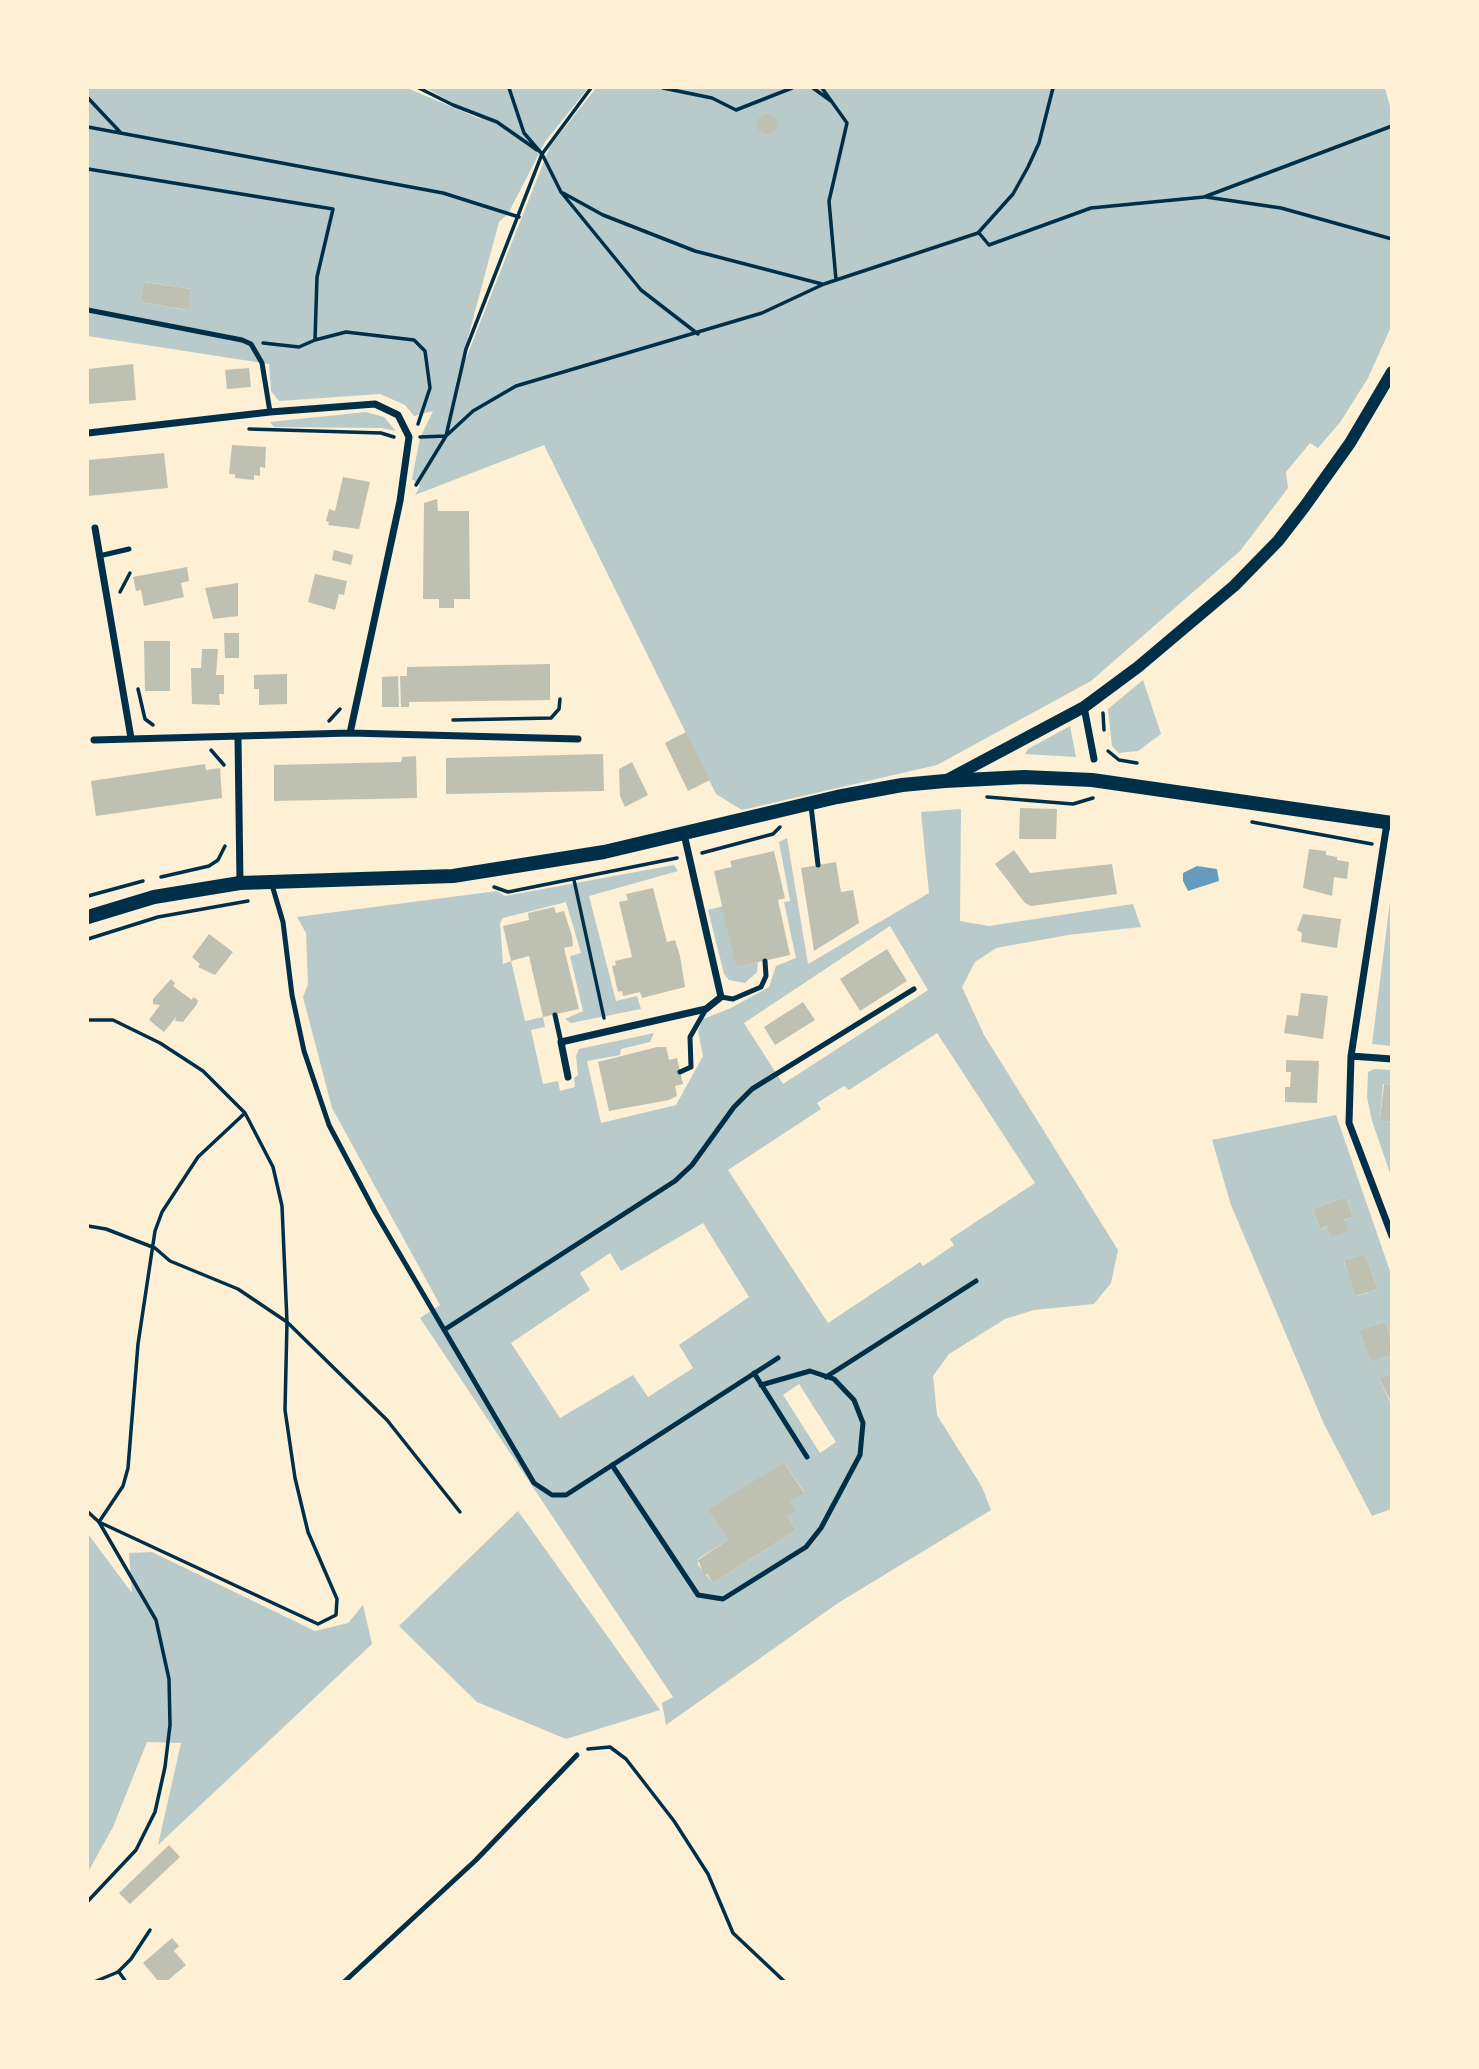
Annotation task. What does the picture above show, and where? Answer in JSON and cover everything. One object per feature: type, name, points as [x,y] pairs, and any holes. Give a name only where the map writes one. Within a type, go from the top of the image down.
[{"type":"main road","points":[[88,917],[153,897],[240,883],[453,876],[604,852],[810,803],[902,785],[945,781],[1024,777],[1092,780],[1389,823]]},
{"type":"street","points":[[945,781],[1084,707],[1198,618],[1278,541],[1350,443],[1391,372]]},
{"type":"street","points":[[88,433],[270,412],[375,404],[398,415],[409,437],[400,501],[350,733]]},
{"type":"street","points":[[94,528],[131,738]]},
{"type":"street","points":[[1084,707],[1094,759]]},
{"type":"street","points":[[94,740],[350,733],[578,739]]},
{"type":"street","points":[[238,738],[240,883]]},
{"type":"street","points":[[1389,823],[1383,846],[1351,1056],[1349,1123],[1390,1231]]},
{"type":"street","points":[[568,1077],[561,1042],[706,1009],[721,997],[684,834]]},
{"type":"street","points":[[1351,1056],[1391,1059]]},
{"type":"lane","points":[[88,310],[251,344],[262,363],[270,412]]},
{"type":"lane","points":[[99,556],[129,550]]},
{"type":"lane","points":[[810,803],[818,865]]},
{"type":"lane","points":[[271,882],[283,922],[292,995],[304,1051],[329,1125],[443,1330],[534,1483],[552,1495],[566,1495],[778,1358]]},
{"type":"lane","points":[[721,997],[733,999],[761,987],[766,976],[765,961]]},
{"type":"lane","points":[[443,1330],[675,1181],[692,1164],[734,1107],[752,1089],[914,989]]},
{"type":"lane","points":[[680,1072],[691,1067],[690,1037],[706,1009]]},
{"type":"lane","points":[[555,1015],[561,1042]]},
{"type":"lane","points":[[825,1377],[976,1281]]},
{"type":"lane","points":[[612,1465],[698,1595],[723,1599],[806,1547],[821,1528],[860,1455],[863,1423],[854,1400],[834,1379],[810,1371],[761,1385]]},
{"type":"lane","points":[[754,1373],[807,1457]]},
{"type":"lane","points":[[344,1982],[475,1860],[577,1755]]},
{"type":"path","points":[[419,88],[497,122],[542,154]]},
{"type":"path","points":[[509,88],[524,133],[542,154],[561,192],[641,290],[698,334]]},
{"type":"path","points":[[446,436],[467,349],[542,154],[591,88]]},
{"type":"path","points":[[663,88],[712,98],[736,110],[792,88]]},
{"type":"path","points":[[813,88],[836,106]]},
{"type":"path","points":[[822,88],[846,123],[829,201],[836,280]]},
{"type":"path","points":[[400,501],[413,490],[446,436],[473,411],[516,386],[762,313],[824,284],[978,233],[1013,194],[1028,167],[1039,143],[1052,88]]},
{"type":"path","points":[[88,98],[120,132]]},
{"type":"path","points":[[1204,197],[1391,126]]},
{"type":"path","points":[[88,127],[443,192],[519,218]]},
{"type":"path","points":[[88,169],[333,209],[317,277],[315,340]]},
{"type":"path","points":[[561,192],[603,215],[695,251],[824,284]]},
{"type":"path","points":[[978,233],[989,246],[1091,208],[1204,197],[1281,208],[1391,239]]},
{"type":"path","points":[[251,344],[272,343],[299,347],[346,332],[414,340],[425,351],[430,388],[417,427],[409,437]]},
{"type":"path","points":[[238,429],[409,437],[446,436]]},
{"type":"path","points":[[122,604],[120,590],[130,573]]},
{"type":"path","points":[[137,684],[145,719],[156,726]]},
{"type":"path","points":[[443,721],[551,718],[559,709],[560,699]]},
{"type":"path","points":[[321,722],[335,717],[343,702]]},
{"type":"path","points":[[205,748],[214,751],[224,762],[225,769]]},
{"type":"path","points":[[975,794],[999,800],[1073,804],[1100,796]]},
{"type":"path","points":[[1251,822],[1383,846]]},
{"type":"path","points":[[482,889],[494,887],[508,892],[690,856],[773,834],[783,824]]},
{"type":"path","points":[[161,877],[209,866],[218,860],[225,846],[226,835]]},
{"type":"path","points":[[88,896],[147,880]]},
{"type":"path","points":[[574,880],[607,1033]]},
{"type":"path","points":[[88,939],[159,918],[276,898]]},
{"type":"path","points":[[88,1020],[113,1020],[160,1043],[203,1071],[245,1113],[273,1167],[282,1206],[287,1322],[285,1410],[295,1478],[308,1532],[337,1599],[336,1615],[318,1624],[99,1522]]},
{"type":"path","points":[[99,1522],[123,1486],[128,1468],[138,1344],[155,1248],[155,1231],[173,1192],[198,1157],[245,1113]]},
{"type":"path","points":[[88,1226],[106,1229],[155,1248],[170,1261],[238,1289],[287,1322],[387,1420],[437,1478],[460,1512]]},
{"type":"path","points":[[88,1512],[99,1522],[156,1619],[169,1679],[170,1725],[165,1767],[155,1812],[136,1850],[88,1901]]},
{"type":"path","points":[[577,1755],[590,1747],[610,1747],[626,1759],[674,1821],[708,1874],[733,1933],[785,1982]]},
{"type":"path","points":[[94,1982],[118,1972],[131,1959],[150,1930]]},
{"type":"path","points":[[118,1972],[126,1982]]},
{"type":"shaded area","points":[[88,88],[407,88],[483,120],[426,88],[588,88],[545,142],[508,214],[499,222],[455,386],[550,146],[596,88],[1385,88],[1392,114],[1391,327],[1368,378],[1341,421],[1318,448],[1310,443],[1286,472],[1288,488],[1240,551],[1091,681],[937,765],[742,810],[716,794],[544,445],[415,495],[420,486],[412,479],[420,438],[433,411],[414,416],[405,405],[380,394],[279,401],[271,391],[269,364],[88,336]],"holes":[[[145,282],[191,289],[187,310],[141,302]]]},
{"type":"shaded area","points":[[366,412],[384,417],[396,431],[381,428],[274,427],[270,422]]},
{"type":"shaded area","points":[[1143,680],[1161,734],[1138,751],[1119,753],[1112,746],[1108,709]]},
{"type":"shaded area","points":[[1070,726],[1076,757],[1025,754],[1028,749]]},
{"type":"shaded area","points":[[961,809],[960,921],[989,926],[1133,904],[1141,927],[1068,935],[996,948],[975,962],[962,987],[984,1035],[1118,1250],[1111,1283],[1094,1304],[1034,1310],[1005,1319],[949,1354],[933,1376],[937,1415],[982,1487],[991,1510],[838,1603],[666,1725],[662,1703],[673,1697],[420,1318],[440,1305],[332,1108],[303,997],[308,984],[306,933],[297,917],[497,891],[505,896],[674,865],[678,871],[589,896],[616,1001],[637,996],[641,1009],[571,1023],[565,1019],[583,1011],[570,956],[581,953],[566,902],[503,918],[500,923],[503,964],[511,961],[525,1021],[543,1017],[545,1027],[531,1030],[543,1084],[558,1081],[560,1091],[575,1087],[574,1078],[578,1075],[576,1056],[579,1049],[654,1033],[650,1042],[621,1049],[620,1055],[587,1061],[601,1123],[676,1105],[703,1056],[698,1031],[703,1019],[731,1008],[769,987],[776,966],[796,958],[784,902],[790,901],[779,842],[787,838],[808,964],[929,893],[921,812]],"holes":[[[890,926],[928,990],[783,1084],[744,1023]],[[937,1033],[1035,1183],[950,1239],[954,1245],[923,1266],[920,1262],[828,1323],[728,1170],[821,1109],[817,1103],[844,1086],[849,1090]],[[703,1223],[749,1297],[679,1345],[693,1368],[648,1397],[633,1375],[560,1418],[511,1343],[590,1290],[580,1273],[610,1253],[621,1271]],[[799,1384],[836,1442],[820,1453],[783,1395]],[[784,1462],[804,1492],[790,1502],[788,1516],[796,1530],[713,1583],[698,1565],[698,1559],[728,1540],[709,1511]]]},
{"type":"shaded area","points":[[1391,894],[1391,1046],[1372,1044]]},
{"type":"shaded area","points":[[723,906],[736,967],[758,962],[757,972],[745,983],[729,980],[724,974],[708,910]]},
{"type":"shaded area","points":[[1374,1069],[1391,1070],[1391,1085],[1383,1084],[1380,1120],[1391,1122],[1391,1176],[1372,1121],[1367,1097],[1368,1072]]},
{"type":"shaded area","points":[[1336,1115],[1391,1274],[1391,1340],[1385,1322],[1361,1330],[1371,1362],[1391,1355],[1391,1374],[1379,1378],[1391,1404],[1391,1509],[1372,1516],[1324,1424],[1231,1205],[1212,1140]],"holes":[[[1346,1197],[1353,1217],[1320,1229],[1313,1209]],[[1365,1254],[1378,1289],[1357,1296],[1344,1262]]]},
{"type":"shaded area","points":[[518,1511],[660,1710],[566,1739],[477,1702],[399,1626]]},
{"type":"shaded area","points":[[88,1534],[132,1593],[129,1553],[152,1552],[315,1631],[348,1623],[363,1605],[372,1644],[158,1845],[181,1743],[147,1742],[113,1827],[88,1872]]},
{"type":"water","points":[[1197,866],[1217,869],[1219,881],[1188,891],[1183,881],[1183,873]]},
{"type":"building","points":[[767,114],[774,117],[777,124],[774,131],[767,134],[760,131],[757,124],[760,117]]},
{"type":"building","points":[[144,282],[191,289],[188,310],[141,302]]},
{"type":"building","points":[[133,364],[136,400],[88,404],[88,369]]},
{"type":"building","points":[[249,368],[251,387],[227,389],[225,370]]},
{"type":"building","points":[[232,445],[266,447],[265,468],[260,467],[260,476],[254,475],[254,480],[235,478],[235,474],[229,474]]},
{"type":"building","points":[[164,453],[168,488],[88,496],[88,460]]},
{"type":"building","points":[[343,477],[370,482],[359,529],[328,525],[329,522],[326,521],[329,509],[335,511]]},
{"type":"building","points":[[437,499],[438,511],[469,511],[470,599],[454,599],[454,608],[439,608],[439,599],[423,599],[424,503]]},
{"type":"building","points":[[334,550],[353,555],[351,565],[332,560]]},
{"type":"building","points":[[187,567],[189,581],[181,583],[184,597],[144,606],[141,590],[136,591],[133,577]]},
{"type":"building","points":[[315,574],[347,581],[344,595],[339,594],[335,610],[308,602]]},
{"type":"building","points":[[238,583],[238,616],[213,619],[205,588]]},
{"type":"building","points":[[224,633],[239,633],[239,658],[225,658]]},
{"type":"building","points":[[144,641],[170,641],[170,691],[145,691]]},
{"type":"building","points":[[202,649],[218,649],[216,675],[224,675],[224,694],[219,694],[220,705],[192,704],[191,668],[201,668]]},
{"type":"building","points":[[550,664],[550,700],[409,702],[409,707],[401,707],[400,676],[407,676],[407,667]]},
{"type":"building","points":[[287,674],[287,704],[259,705],[259,689],[254,689],[254,675]]},
{"type":"building","points":[[398,676],[399,707],[382,707],[382,677]]},
{"type":"building","points":[[686,732],[710,780],[688,791],[665,743]]},
{"type":"building","points":[[603,754],[604,791],[446,794],[446,758]]},
{"type":"building","points":[[416,756],[417,798],[274,801],[274,765],[401,762],[402,757]]},
{"type":"building","points":[[632,762],[648,795],[625,807],[620,796],[619,769]]},
{"type":"building","points":[[205,764],[206,770],[220,768],[222,798],[96,816],[91,781]]},
{"type":"building","points":[[1020,808],[1057,809],[1056,839],[1019,839]]},
{"type":"building","points":[[1309,849],[1326,851],[1326,855],[1349,862],[1347,879],[1334,877],[1332,896],[1303,888]]},
{"type":"building","points":[[1014,850],[1030,873],[1112,864],[1117,894],[1031,906],[1025,903],[995,864]]},
{"type":"building","points":[[774,851],[785,898],[778,900],[790,955],[736,967],[714,871],[732,867],[730,861]]},
{"type":"building","points":[[836,862],[841,892],[853,890],[859,923],[814,951],[801,868]]},
{"type":"building","points":[[653,888],[667,942],[675,940],[685,987],[642,998],[640,992],[623,996],[622,991],[618,992],[612,966],[616,965],[615,961],[632,957],[619,902],[628,900],[626,894]]},
{"type":"building","points":[[554,907],[556,913],[564,911],[572,936],[573,946],[564,948],[579,1009],[543,1017],[529,956],[511,961],[503,926],[529,920],[528,913]]},
{"type":"building","points":[[1303,914],[1341,919],[1337,948],[1301,942],[1302,933],[1297,930]]},
{"type":"building","points":[[209,934],[233,952],[215,975],[198,967],[200,964],[192,957]]},
{"type":"building","points":[[887,949],[907,981],[860,1011],[840,979]]},
{"type":"building","points":[[171,979],[175,983],[173,986],[192,1000],[193,997],[198,1000],[183,1022],[175,1021],[176,1017],[164,1032],[149,1020],[160,1005],[153,1004],[153,999]]},
{"type":"building","points":[[1301,993],[1328,996],[1323,1039],[1284,1033],[1287,1015],[1298,1016]]},
{"type":"building","points":[[803,1002],[815,1020],[775,1045],[764,1027]]},
{"type":"building","points":[[666,1047],[669,1060],[677,1058],[683,1084],[675,1086],[677,1096],[669,1100],[609,1111],[598,1062]]},
{"type":"building","points":[[1286,1060],[1319,1061],[1317,1103],[1285,1102],[1285,1087],[1290,1087],[1291,1072],[1286,1072]]},
{"type":"building","points":[[1384,1084],[1391,1085],[1391,1122],[1380,1120]]},
{"type":"building","points":[[1346,1197],[1353,1217],[1344,1220],[1348,1231],[1331,1237],[1327,1226],[1320,1229],[1313,1209]]},
{"type":"building","points":[[1365,1254],[1378,1289],[1356,1296],[1344,1261]]},
{"type":"building","points":[[1385,1322],[1391,1340],[1391,1355],[1371,1362],[1360,1330]]},
{"type":"building","points":[[1391,1374],[1391,1402],[1379,1378]]},
{"type":"building","points":[[784,1462],[804,1493],[790,1502],[796,1511],[788,1516],[796,1530],[713,1583],[707,1574],[704,1575],[698,1560],[728,1540],[708,1510]]},
{"type":"building","points":[[169,1845],[180,1857],[130,1904],[119,1893]]},
{"type":"building","points":[[172,1938],[179,1946],[174,1951],[186,1965],[166,1982],[159,1982],[143,1963]]}]
